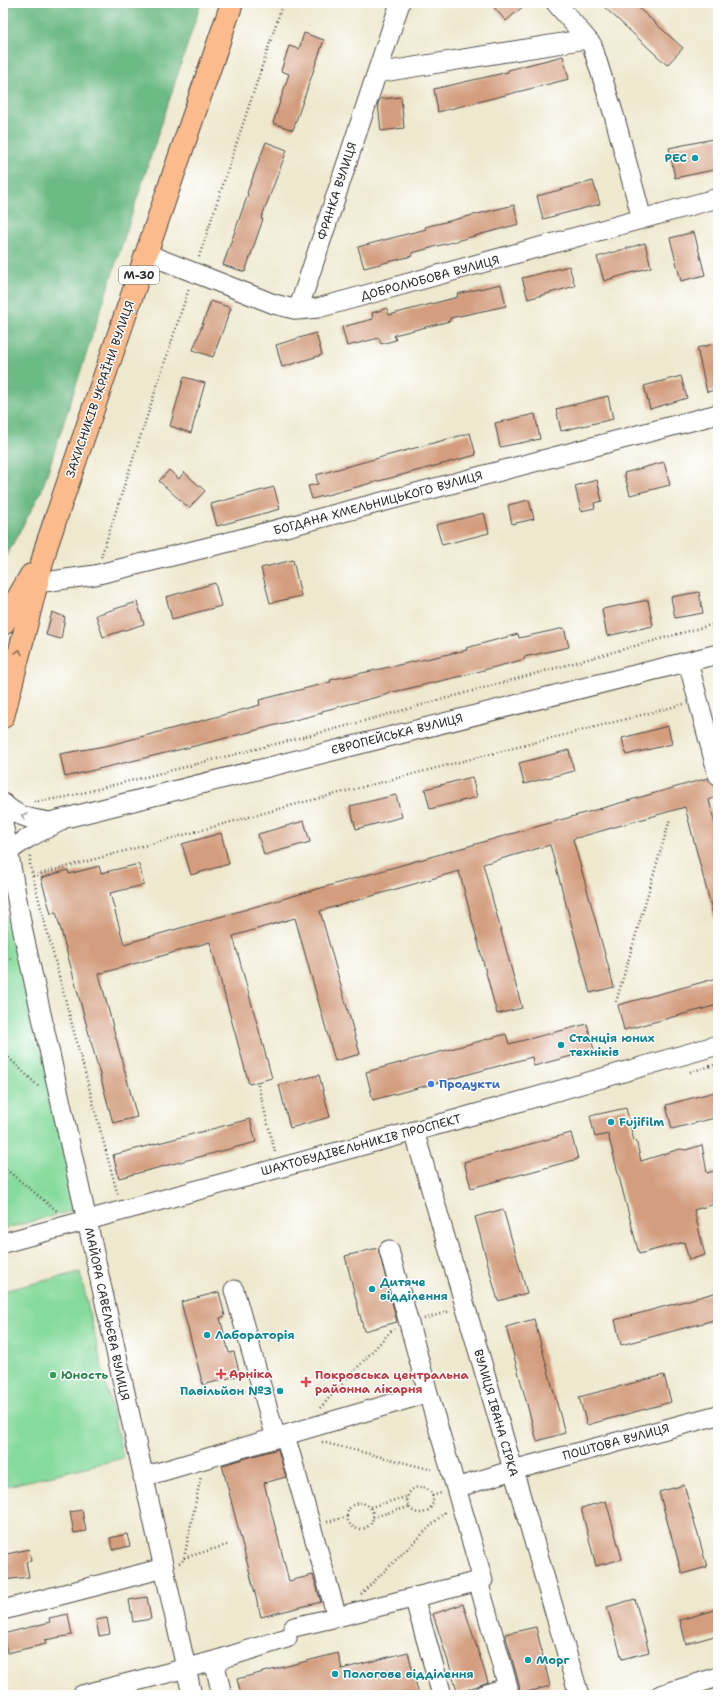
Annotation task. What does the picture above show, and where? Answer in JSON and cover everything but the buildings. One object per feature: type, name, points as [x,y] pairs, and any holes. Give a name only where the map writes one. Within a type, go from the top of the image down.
[{"type":"highway","name":"ЗАХИСНИКІВ УКРАЇНИ ВУЛИЦЯ","points":[[3,717],[46,547],[232,3]]},
{"type":"highway","name":"ЗАХИСНИКІВ УКРАЇНИ ВУЛИЦЯ","points":[[3,624],[46,547]]},
{"type":"street","name":"ФРАНКА ВУЛИЦЯ","points":[[298,310],[400,3]]},
{"type":"street","points":[[556,3],[592,45],[612,108],[642,219]]},
{"type":"street","points":[[377,73],[587,39]]},
{"type":"street","name":"ДОБРОЛЮБОВА ВУЛИЦЯ","points":[[147,254],[274,304],[298,310],[318,308],[642,219],[717,202]]},
{"type":"street","name":"БОГДАНА ХМЕЛЬНИЦЬКОГО ВУЛИЦЯ","points":[[37,583],[95,575],[225,543],[718,414]]},
{"type":"street","name":"ЄВРОПЕЙСЬКА ВУЛИЦЯ","points":[[3,803],[10,810],[25,818],[50,822],[718,654]]},
{"type":"street","points":[[688,662],[718,775]]},
{"type":"street","name":"ЄВРОПЕЙСЬКА ВУЛИЦЯ","points":[[6,853],[51,826],[75,815]]},
{"type":"street","name":"МАЙОРА САВЕЛЬЄВА ВУЛИЦЯ","points":[[3,823],[6,853],[192,1695]]},
{"type":"street","name":"МАЙОРА САВЕЛЬЄВА ВУЛИЦЯ","points":[[3,904],[11,910],[19,920],[24,932]]},
{"type":"street","name":"ШАХТОБУДІВЕЛЬНИКІВ ПРОСПЕКТ","points":[[3,1243],[718,1046]]},
{"type":"street","name":"ВУЛИЦЯ ІВАНА СІРКА","points":[[414,1131],[579,1695]]},
{"type":"street","points":[[82,1695],[214,1661],[337,1617],[483,1580],[428,1393],[389,1250]]},
{"type":"street","points":[[234,1290],[280,1437],[311,1527],[337,1617]]},
{"type":"street","points":[[143,1477],[428,1393]]},
{"type":"street","name":"ПОШТОВА ВУЛИЦЯ","points":[[456,1487],[718,1414]]},
{"type":"street","points":[[3,1610],[164,1568]]},
{"type":"street","points":[[478,1581],[508,1687],[484,1695]]},
{"type":"street","points":[[414,1597],[442,1695]]},
{"type":"street","points":[[214,1661],[222,1695]]},
{"type":"street","points":[[660,1695],[718,1678]]},
{"type":"path","points":[[31,802],[66,797],[335,729],[718,624]]},
{"type":"path","points":[[33,876],[297,804],[661,711],[698,700]]},
{"type":"path","points":[[616,1002],[670,819]]},
{"type":"path","points":[[30,854],[33,876],[118,1198]]},
{"type":"path","points":[[3,955],[15,961]]},
{"type":"path","points":[[3,1052],[45,1093]]},
{"type":"path","points":[[258,1085],[276,1155]]},
{"type":"path","points":[[3,1167],[61,1214]]},
{"type":"path","points":[[318,1409],[392,1330],[455,1310]]},
{"type":"path","points":[[321,1442],[456,1487],[359,1596]]},
{"type":"path","points":[[164,1568],[182,1562],[184,1558],[205,1458]]},
{"type":"path","points":[[422,1487],[430,1492],[433,1499],[431,1508],[424,1513],[415,1513],[408,1508],[407,1497],[412,1489],[422,1487]]},
{"type":"path","points":[[370,1507],[407,1497]]},
{"type":"path","points":[[357,1502],[367,1504],[370,1507],[373,1517],[368,1527],[360,1529],[353,1527],[347,1517],[349,1508],[357,1502]]},
{"type":"path","points":[[373,1517],[408,1508]]},
{"type":"path","points":[[311,1527],[347,1517]]},
{"type":"path","points":[[184,1558],[230,1544]]},
{"type":"green space","points":[[3,3],[201,3],[41,492],[3,562]]},
{"type":"green space","points":[[3,913],[23,939],[83,1208],[3,1229]]},
{"type":"green space","name":"Юность","points":[[80,1272],[123,1458],[3,1487],[3,1291]]},
{"type":"place","name":"РЕС","points":[[695,158]]},
{"type":"place","name":"Станція юних техніків","points":[[561,1045]]},
{"type":"place","name":"Продукти","points":[[431,1084]]},
{"type":"place","name":"Fujifilm","points":[[611,1122]]},
{"type":"place","name":"Дитяче відділення","points":[[372,1289]]},
{"type":"place","name":"Лабораторія","points":[[207,1335]]},
{"type":"place","name":"Арніка","points":[[221,1374]]},
{"type":"place","name":"Юность","points":[[53,1375]]},
{"type":"place","name":"Покровська центральна районна лікарня","points":[[306,1382]]},
{"type":"place","name":"Павільйон №3","points":[[280,1391]]},
{"type":"place","name":"Морг","points":[[528,1660]]},
{"type":"place","name":"Пологове відділення","points":[[335,1674]]}]
